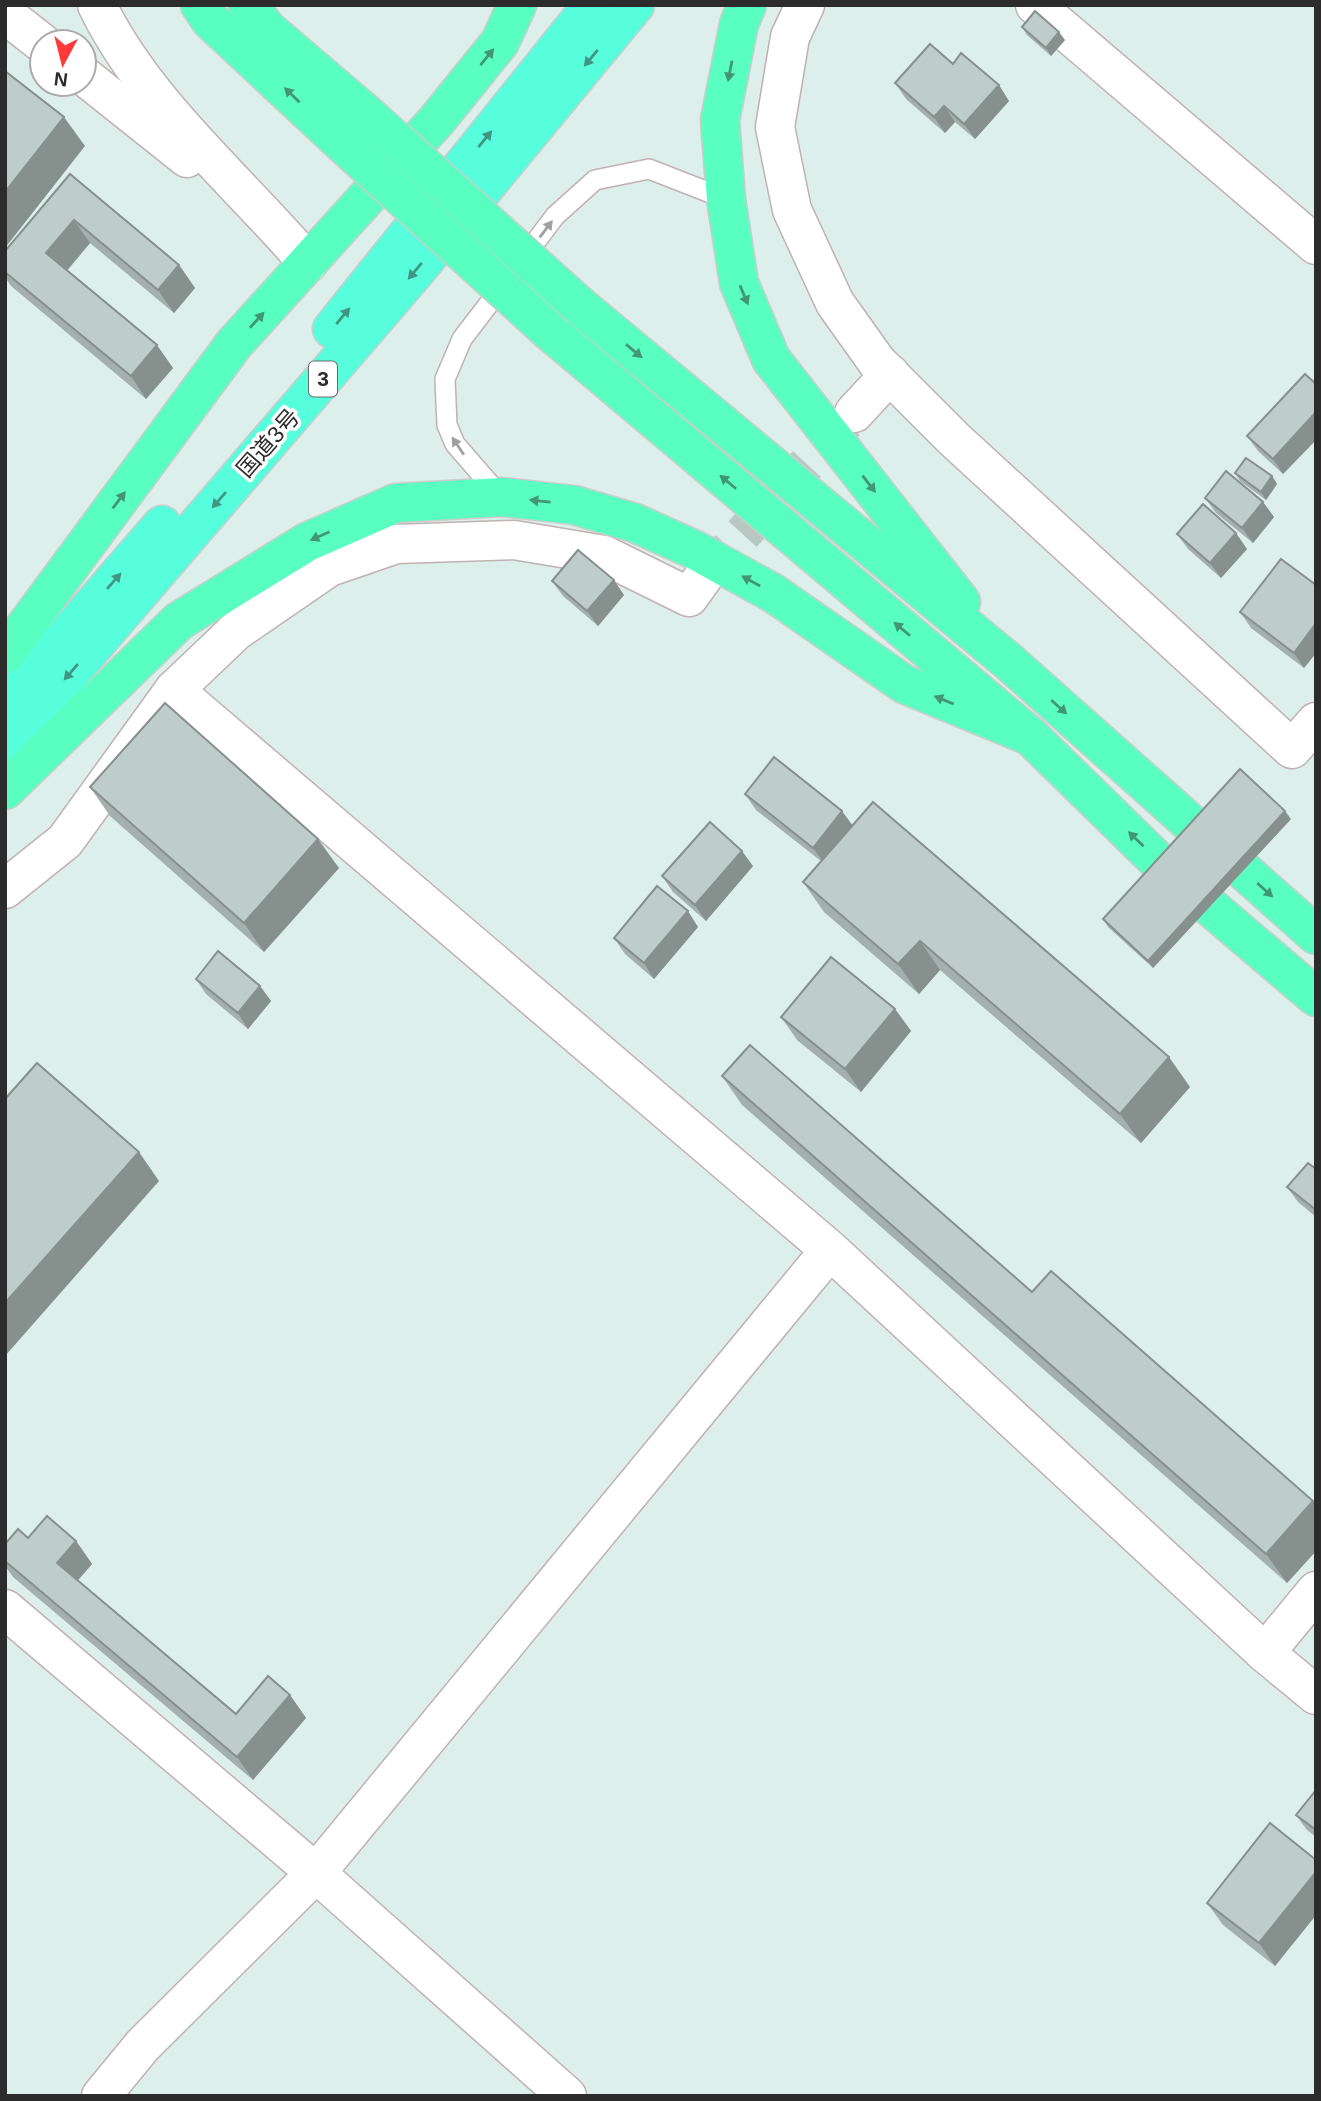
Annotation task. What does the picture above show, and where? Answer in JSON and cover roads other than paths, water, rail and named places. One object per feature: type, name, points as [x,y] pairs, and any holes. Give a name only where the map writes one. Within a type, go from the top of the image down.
[{"type":"highway","points":[[200,5],[210,20],[547,329],[1030,736],[1167,870],[1316,997]]},
{"type":"highway","points":[[248,5],[267,29],[363,111],[581,307],[1007,661],[1316,935]]},
{"type":"highway","points":[[5,654],[234,344],[437,120],[500,42],[517,5]]},
{"type":"highway","name":"国道3号","points":[[5,706],[343,316],[592,5]]},
{"type":"highway","name":"国道3号","points":[[5,749],[415,272],[635,5]]},
{"type":"highway","points":[[747,5],[739,24],[720,120],[726,199],[739,283],[771,359],[1007,661]]},
{"type":"highway","points":[[5,790],[178,621],[307,542],[396,503],[502,497],[574,505],[635,523],[695,550],[773,593],[904,684],[1030,736]]},
{"type":"street","points":[[97,5],[153,93],[308,262]]},
{"type":"street","points":[[805,5],[790,37],[775,127],[792,210],[835,303],[877,362],[954,439],[1292,750],[1316,722]]},
{"type":"street","points":[[1035,5],[1316,244]]},
{"type":"street","points":[[5,15],[28,32]]},
{"type":"street","points":[[98,87],[283,233]]},
{"type":"street","points":[[854,413],[890,374]]},
{"type":"street","points":[[5,889],[65,841],[174,690],[236,631],[329,567],[396,544],[514,540],[604,555],[689,597],[704,576]]},
{"type":"street","points":[[174,690],[830,1250],[1265,1653],[1316,1695]]},
{"type":"street","points":[[101,2096],[143,2045],[316,1873],[830,1250]]},
{"type":"street","points":[[1265,1653],[1316,1591]]},
{"type":"street","points":[[5,1609],[316,1873],[567,2096]]},
{"type":"lane","points":[[502,497],[455,444],[447,425],[445,379],[462,340],[555,216],[595,180],[649,169],[726,199]]},
{"type":"tunnel","points":[[704,576],[854,413]]}]
